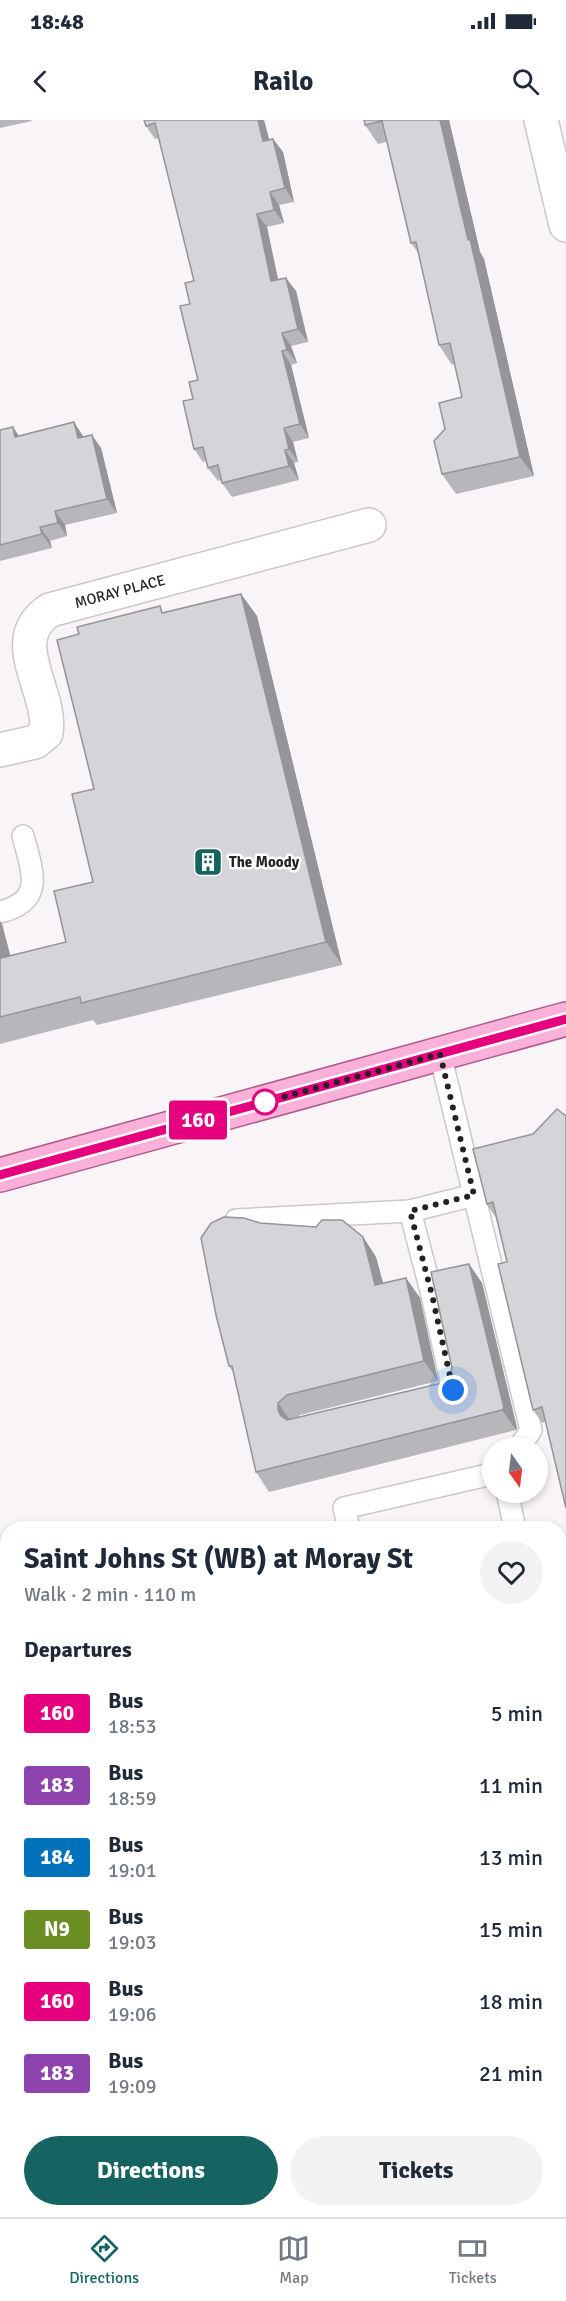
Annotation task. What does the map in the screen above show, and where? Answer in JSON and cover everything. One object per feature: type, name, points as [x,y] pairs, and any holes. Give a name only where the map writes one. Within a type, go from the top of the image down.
[{"type":"main road","points":[[0,1175],[566,1019]]},
{"type":"street","points":[[541,120],[566,225]]},
{"type":"street","name":"MORAY PLACE","points":[[0,750],[35,742],[46,733],[46,719],[30,642],[31,631],[36,621],[50,610],[369,525]]},
{"type":"lane","points":[[0,912],[20,905],[30,896],[33,885],[23,836]]},
{"type":"lane","points":[[440,1054],[531,1430],[526,1437]]},
{"type":"lane","points":[[236,1220],[410,1211],[474,1195]]},
{"type":"lane","points":[[410,1211],[453,1390],[418,1398]]},
{"type":"lane","points":[[347,1521],[344,1508],[482,1476]]},
{"type":"lane","points":[[509,1503],[513,1521]]},
{"type":"building","points":[[144,120],[258,120],[263,141],[273,139],[285,188],[270,192],[274,210],[257,214],[271,281],[286,278],[298,329],[282,333],[287,350],[282,351],[300,424],[284,428],[289,449],[285,450],[289,466],[222,483],[218,465],[208,468],[203,447],[194,449],[183,401],[193,399],[189,382],[198,380],[180,306],[190,304],[185,283],[194,281],[155,123],[146,126]]},
{"type":"building","points":[[364,120],[440,120],[520,457],[442,474],[434,441],[445,429],[439,403],[462,397],[450,343],[439,345],[416,242],[411,243],[382,121],[365,125]]},
{"type":"building","points":[[74,422],[78,438],[92,435],[107,499],[55,511],[58,523],[40,527],[42,534],[0,545],[0,430],[13,427],[15,437]]},
{"type":"building","name":"The Moody","points":[[241,594],[326,942],[81,1003],[80,997],[0,1017],[0,955],[1,958],[66,942],[54,891],[93,882],[72,794],[94,789],[57,640],[79,634],[77,627],[160,606],[162,613]]},
{"type":"building","points":[[557,1109],[566,1116],[566,1508],[542,1407],[533,1410],[498,1264],[507,1262],[493,1202],[487,1204],[473,1149],[533,1134]]},
{"type":"building","points":[[224,1217],[244,1218],[260,1223],[316,1227],[322,1220],[342,1220],[363,1237],[375,1285],[406,1278],[424,1361],[287,1395],[278,1403],[281,1416],[287,1420],[442,1383],[448,1379],[452,1368],[431,1272],[469,1264],[504,1408],[256,1472],[232,1366],[229,1366],[216,1315],[201,1238],[211,1223]]},
{"type":"bus line","name":"160","points":[[0,1175],[566,1019]]},
{"type":"place","name":"The Moody","points":[[208,862]]},
{"type":"route","points":[[265,1102],[254,1105],[440,1054],[474,1195],[410,1211],[453,1390]]}]
